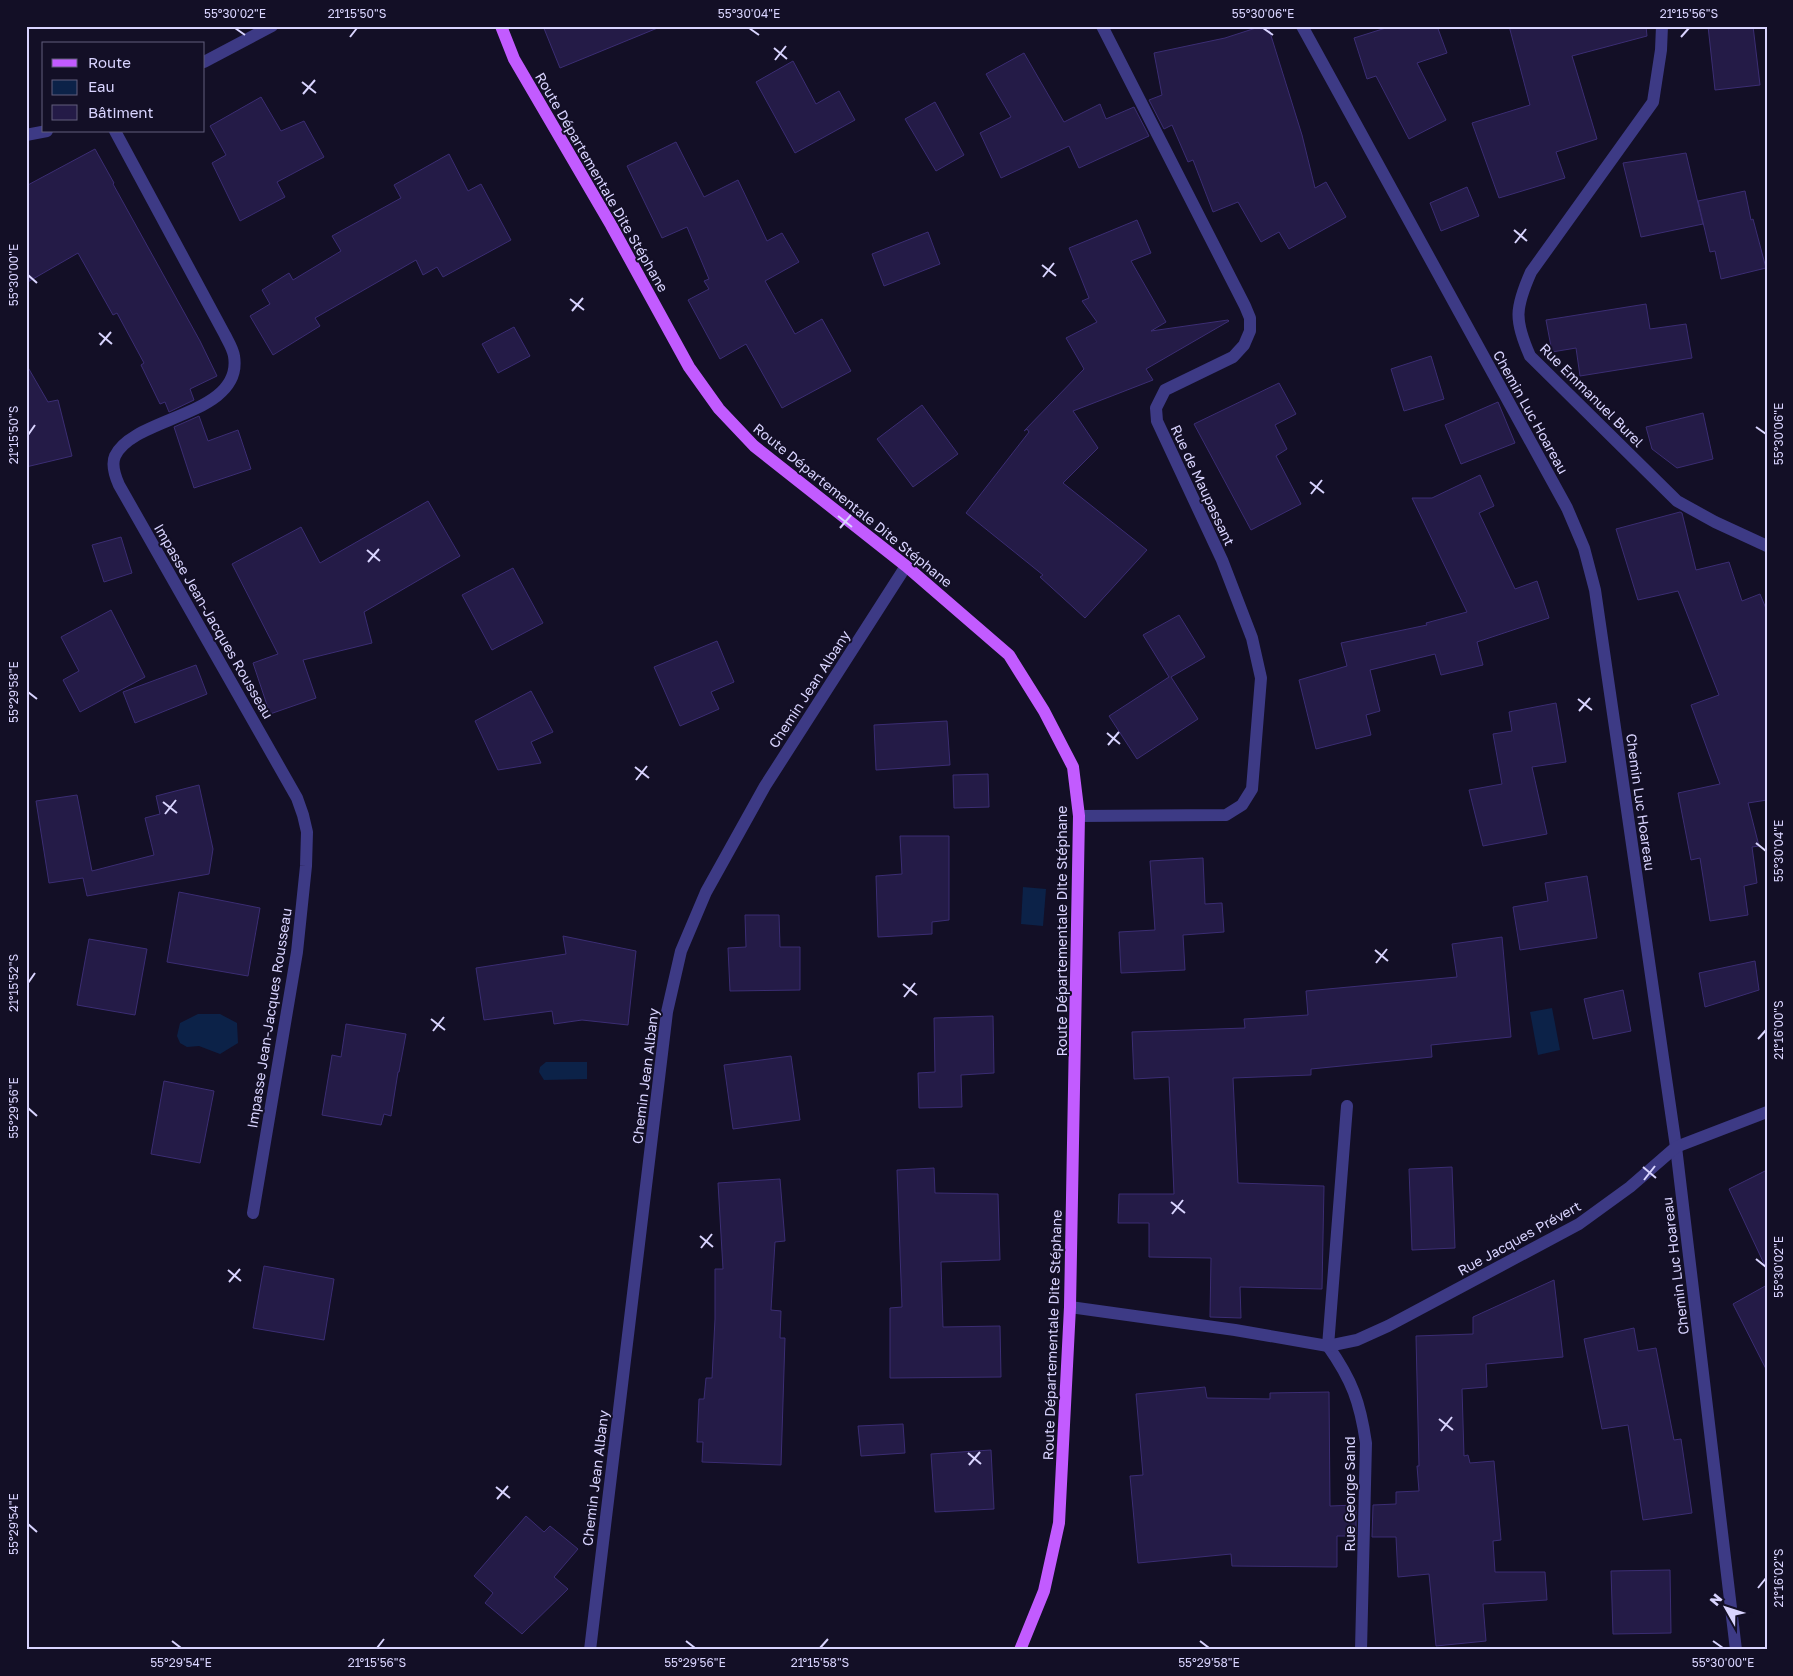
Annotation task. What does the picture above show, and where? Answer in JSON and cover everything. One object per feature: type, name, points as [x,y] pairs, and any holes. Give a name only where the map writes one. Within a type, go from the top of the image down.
[{"type":"main road","name":"Route Départementale Dite Stéphane","points":[[501,26],[514,59],[611,225],[690,366],[719,409],[754,446],[906,566],[1009,655],[1044,711],[1073,767],[1079,816],[1070,1307],[1059,1524],[1044,1591],[1020,1650]]},
{"type":"street","name":"Rue de Maupassant","points":[[1079,816],[1226,815],[1242,805],[1252,790],[1262,678],[1252,638],[1222,560],[1157,421],[1156,408],[1165,390],[1233,357],[1244,345],[1250,331],[1250,318],[1102,26]]},
{"type":"street","name":"Chemin Luc Hoareau","points":[[1302,26],[1567,508],[1584,548],[1595,590],[1676,1147],[1736,1650]]},
{"type":"street","name":"Rue Emmanuel Burel","points":[[1662,26],[1662,50],[1653,102],[1531,272],[1520,296],[1517,316],[1520,335],[1530,356],[1677,500],[1715,522],[1767,546]]},
{"type":"street","points":[[205,61],[269,27]]},
{"type":"street","points":[[26,135],[42,132]]},
{"type":"street","name":"Impasse Jean-Jacques Rousseau","points":[[116,132],[225,335],[234,355],[234,366],[232,376],[227,384],[204,405],[130,438],[114,457],[114,471],[124,494],[297,798],[306,832],[306,866],[297,952],[253,1213]]},
{"type":"street","name":"Chemin Jean Albany","points":[[590,1650],[667,1012],[681,951],[706,892],[765,786],[906,566]]},
{"type":"street","points":[[1328,1346],[1348,1106]]},
{"type":"street","name":"Rue Jacques Prévert","points":[[1070,1307],[1235,1330],[1328,1346],[1357,1340],[1388,1326],[1579,1224],[1630,1187],[1676,1147],[1767,1112]]},
{"type":"street","name":"Rue George Sand","points":[[1328,1346],[1354,1388],[1362,1416],[1366,1443],[1361,1650]]},
{"type":"water","points":[[1023,887],[1046,889],[1043,926],[1021,924]]},
{"type":"water","points":[[1552,1008],[1560,1050],[1538,1055],[1530,1012]]},
{"type":"water","points":[[198,1014],[220,1014],[237,1023],[238,1043],[220,1054],[199,1046],[187,1047],[180,1043],[177,1036],[180,1023]]},
{"type":"water","points":[[546,1062],[587,1062],[587,1079],[544,1080],[539,1072],[540,1067]]},
{"type":"building","points":[[543,26],[660,26],[660,27],[560,68]]},
{"type":"building","points":[[1262,26],[1268,26],[1302,135],[1315,188],[1326,182],[1346,217],[1289,249],[1279,232],[1261,242],[1238,202],[1213,212],[1193,160],[1188,162],[1172,125],[1164,129],[1149,100],[1162,95],[1154,53],[1225,38]]},
{"type":"building","points":[[1392,26],[1437,26],[1447,53],[1417,63],[1446,120],[1409,139],[1376,76],[1367,79],[1354,38]]},
{"type":"building","points":[[1509,26],[1646,26],[1647,36],[1572,56],[1597,139],[1556,152],[1565,178],[1499,198],[1472,123],[1530,105]]},
{"type":"building","points":[[1708,26],[1753,26],[1760,85],[1715,90]]},
{"type":"building","points":[[1024,53],[1064,122],[1100,104],[1106,119],[1134,107],[1149,136],[1079,168],[1069,146],[1001,178],[980,133],[1011,117],[986,74]]},
{"type":"building","points":[[793,61],[816,104],[839,91],[855,120],[795,153],[756,82]]},
{"type":"building","points":[[261,97],[281,131],[304,121],[324,157],[277,182],[285,197],[240,221],[212,163],[226,155],[210,126]]},
{"type":"building","points":[[935,102],[964,155],[936,171],[905,119]]},
{"type":"building","points":[[676,142],[704,197],[738,180],[767,241],[782,233],[799,262],[765,281],[795,334],[822,319],[851,371],[782,408],[746,344],[720,359],[688,300],[709,289],[704,281],[709,279],[687,227],[662,238],[627,166]]},
{"type":"building","points":[[95,149],[200,341],[217,376],[190,389],[194,400],[169,412],[165,402],[160,404],[141,365],[144,363],[117,313],[113,315],[78,253],[26,283],[26,186]]},
{"type":"building","points":[[1686,153],[1703,224],[1641,237],[1623,163]]},
{"type":"building","points":[[449,154],[468,191],[481,184],[511,240],[443,277],[437,267],[423,275],[416,260],[315,318],[320,326],[273,355],[250,316],[270,304],[262,290],[289,273],[293,280],[341,251],[332,236],[401,198],[394,185]]},
{"type":"building","points":[[1467,187],[1479,216],[1441,231],[1430,203]]},
{"type":"building","points":[[1745,191],[1751,220],[1753,219],[1766,268],[1721,279],[1715,251],[1710,252],[1698,201]]},
{"type":"building","points":[[1137,220],[1151,253],[1131,261],[1166,322],[1151,331],[1229,321],[1146,369],[1153,380],[1073,411],[1098,448],[1063,483],[1147,550],[1085,618],[1040,577],[1043,575],[966,513],[1029,432],[1027,429],[1024,431],[1084,369],[1066,338],[1097,322],[1082,301],[1089,298],[1069,248]]},
{"type":"building","points":[[928,232],[940,264],[884,286],[872,254]]},
{"type":"building","points":[[1646,304],[1650,329],[1686,324],[1692,358],[1580,376],[1576,348],[1552,352],[1546,320]]},
{"type":"building","points":[[514,327],[530,356],[498,373],[482,344]]},
{"type":"building","points":[[1431,356],[1444,399],[1404,411],[1391,369]]},
{"type":"building","points":[[26,364],[48,402],[58,400],[72,456],[26,467]]},
{"type":"building","points":[[1279,383],[1296,414],[1275,425],[1287,449],[1276,456],[1301,504],[1251,530],[1194,424]]},
{"type":"building","points":[[1498,402],[1515,443],[1461,464],[1445,425]]},
{"type":"building","points":[[922,405],[958,454],[913,487],[877,439]]},
{"type":"building","points":[[1703,413],[1713,459],[1677,468],[1652,449],[1646,427]]},
{"type":"building","points":[[199,416],[208,441],[238,430],[251,469],[194,488],[174,427]]},
{"type":"building","points":[[1480,475],[1494,506],[1479,513],[1515,589],[1537,581],[1549,618],[1477,642],[1483,665],[1441,675],[1435,654],[1370,670],[1380,711],[1366,715],[1371,735],[1316,749],[1299,680],[1347,666],[1341,643],[1427,625],[1426,623],[1467,612],[1412,498],[1432,498]]},
{"type":"building","points":[[428,501],[460,556],[364,612],[372,643],[303,660],[316,698],[270,714],[253,663],[278,654],[232,564],[301,527],[320,563]]},
{"type":"building","points":[[1682,513],[1696,570],[1729,562],[1742,601],[1760,594],[1767,611],[1767,800],[1748,803],[1759,846],[1752,847],[1757,883],[1744,886],[1748,915],[1710,921],[1700,858],[1691,860],[1678,793],[1720,784],[1691,705],[1719,695],[1678,591],[1638,600],[1616,529]]},
{"type":"building","points":[[121,537],[132,573],[104,582],[92,545]]},
{"type":"building","points":[[513,568],[543,623],[492,650],[462,595]]},
{"type":"building","points":[[111,610],[145,677],[80,712],[63,680],[79,671],[61,637]]},
{"type":"building","points":[[1179,615],[1205,657],[1171,677],[1198,719],[1137,759],[1109,716],[1169,677],[1143,635]]},
{"type":"building","points":[[717,641],[734,682],[711,692],[719,709],[680,726],[654,667]]},
{"type":"building","points":[[196,665],[207,694],[135,723],[123,692]]},
{"type":"building","points":[[531,691],[553,732],[531,742],[541,763],[498,770],[475,721]]},
{"type":"building","points":[[1556,703],[1566,762],[1532,767],[1547,834],[1483,846],[1469,790],[1502,784],[1493,734],[1512,731],[1509,712]]},
{"type":"building","points":[[947,721],[950,765],[876,770],[874,725]]},
{"type":"building","points":[[988,774],[989,807],[954,808],[953,775]]},
{"type":"building","points":[[199,785],[213,849],[209,874],[87,896],[83,878],[49,883],[36,801],[77,795],[92,871],[154,855],[145,818],[160,814],[156,796]]},
{"type":"building","points":[[900,836],[949,836],[949,920],[932,922],[932,934],[878,937],[876,876],[902,874]]},
{"type":"building","points":[[1203,858],[1205,904],[1222,903],[1224,932],[1183,935],[1185,970],[1121,973],[1119,932],[1155,930],[1150,861]]},
{"type":"building","points":[[1587,876],[1597,938],[1520,950],[1513,907],[1548,901],[1545,883]]},
{"type":"building","points":[[179,892],[260,908],[248,976],[167,962]]},
{"type":"building","points":[[745,915],[779,915],[780,947],[800,947],[800,990],[730,991],[728,948],[746,947]]},
{"type":"building","points":[[563,936],[636,951],[628,1025],[582,1020],[554,1024],[552,1011],[484,1020],[476,968],[566,954]]},
{"type":"building","points":[[1502,937],[1511,1037],[1431,1045],[1432,1057],[1311,1069],[1311,1075],[1233,1078],[1238,1183],[1324,1186],[1322,1289],[1240,1287],[1241,1318],[1210,1317],[1211,1258],[1149,1257],[1149,1223],[1118,1223],[1119,1194],[1174,1194],[1169,1077],[1134,1079],[1132,1032],[1245,1028],[1244,1019],[1308,1015],[1306,991],[1457,977],[1452,944]]},
{"type":"building","points":[[89,939],[147,949],[135,1015],[77,1005]]},
{"type":"building","points":[[1755,961],[1759,990],[1705,1007],[1699,973]]},
{"type":"building","points":[[1623,990],[1631,1031],[1593,1039],[1584,999]]},
{"type":"building","points":[[993,1016],[994,1073],[961,1075],[962,1107],[919,1108],[918,1073],[935,1072],[934,1018]]},
{"type":"building","points":[[346,1024],[406,1034],[391,1116],[384,1114],[381,1125],[322,1115],[332,1055],[341,1057]]},
{"type":"building","points":[[791,1056],[800,1120],[733,1129],[724,1065]]},
{"type":"building","points":[[164,1081],[214,1091],[200,1163],[151,1154]]},
{"type":"building","points":[[1452,1167],[1455,1248],[1412,1250],[1409,1169]]},
{"type":"building","points":[[934,1168],[935,1193],[998,1194],[1000,1260],[941,1262],[943,1327],[1000,1326],[1001,1377],[890,1378],[890,1308],[902,1307],[897,1170]]},
{"type":"building","points":[[1767,1170],[1767,1270],[1729,1189]]},
{"type":"building","points":[[780,1179],[785,1241],[775,1242],[771,1310],[781,1311],[780,1338],[785,1338],[781,1465],[702,1462],[703,1442],[697,1442],[699,1399],[704,1399],[706,1378],[712,1378],[715,1269],[723,1269],[718,1183]]},
{"type":"building","points":[[264,1266],[334,1279],[324,1340],[253,1328]]},
{"type":"building","points":[[1554,1280],[1563,1357],[1486,1364],[1487,1387],[1462,1389],[1464,1456],[1468,1455],[1470,1463],[1494,1461],[1501,1540],[1493,1541],[1495,1572],[1545,1572],[1547,1600],[1483,1604],[1486,1641],[1436,1646],[1429,1574],[1398,1577],[1396,1537],[1372,1537],[1373,1505],[1396,1504],[1396,1492],[1419,1491],[1417,1466],[1419,1466],[1416,1336],[1473,1334],[1473,1317]]},
{"type":"building","points":[[1767,1285],[1767,1371],[1733,1304]]},
{"type":"building","points":[[1634,1328],[1638,1351],[1656,1348],[1674,1440],[1681,1439],[1692,1513],[1643,1520],[1628,1425],[1602,1429],[1584,1339]]},
{"type":"building","points":[[1205,1387],[1207,1398],[1270,1399],[1270,1393],[1329,1392],[1330,1506],[1356,1505],[1356,1536],[1337,1536],[1337,1567],[1232,1566],[1231,1554],[1138,1563],[1130,1476],[1143,1475],[1136,1394]]},
{"type":"building","points":[[903,1424],[905,1453],[861,1456],[858,1426]]},
{"type":"building","points":[[991,1450],[994,1509],[935,1512],[931,1454]]},
{"type":"building","points":[[526,1516],[544,1532],[550,1526],[578,1549],[554,1577],[568,1589],[522,1634],[485,1603],[493,1593],[474,1576]]},
{"type":"building","points":[[1670,1570],[1671,1633],[1613,1634],[1611,1571]]}]
